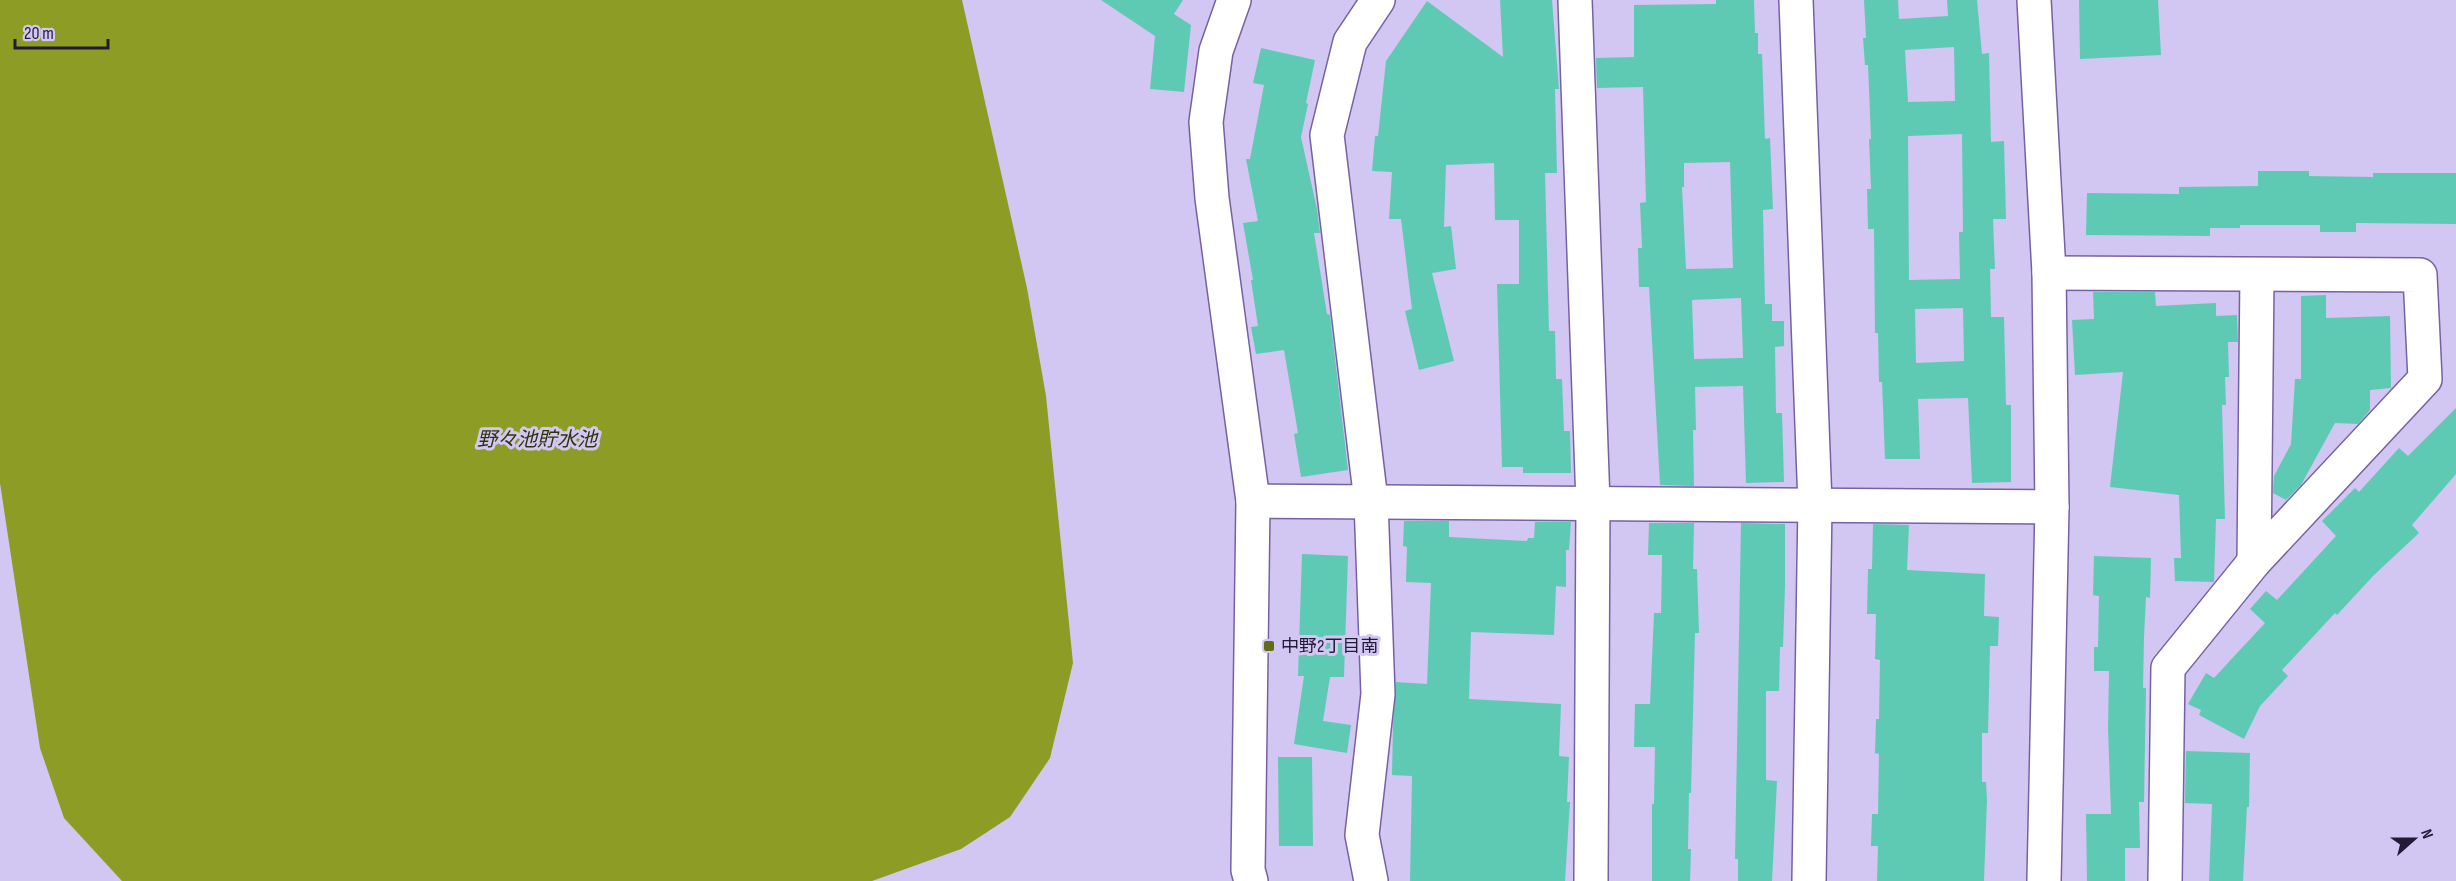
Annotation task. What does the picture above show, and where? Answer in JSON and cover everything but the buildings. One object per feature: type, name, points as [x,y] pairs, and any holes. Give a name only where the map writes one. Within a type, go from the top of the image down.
[{"type":"street","points":[[1234,0],[1216,51],[1206,122],[1212,198],[1253,501],[1248,870],[1251,881]]},
{"type":"street","points":[[1371,881],[1362,835],[1378,694],[1371,501],[1327,135],[1350,42],[1378,0]]},
{"type":"street","points":[[1575,0],[1593,502],[1591,881]]},
{"type":"street","points":[[1796,0],[1815,504],[1809,881]]},
{"type":"street","points":[[2034,0],[2049,273],[2052,507],[2044,881]]},
{"type":"street","points":[[2049,273],[2420,275],[2425,379],[2254,562],[2168,668],[2165,881]]},
{"type":"street","points":[[2254,562],[2257,274]]},
{"type":"street","points":[[1253,501],[2052,507]]},
{"type":"water","name":"野々池貯水池","points":[[0,0],[962,0],[1027,288],[1046,396],[1073,663],[1050,758],[1010,817],[961,849],[872,881],[122,881],[64,818],[40,748],[0,483]]},
{"type":"place","name":"中野2丁目南","points":[[1269,646]]}]
